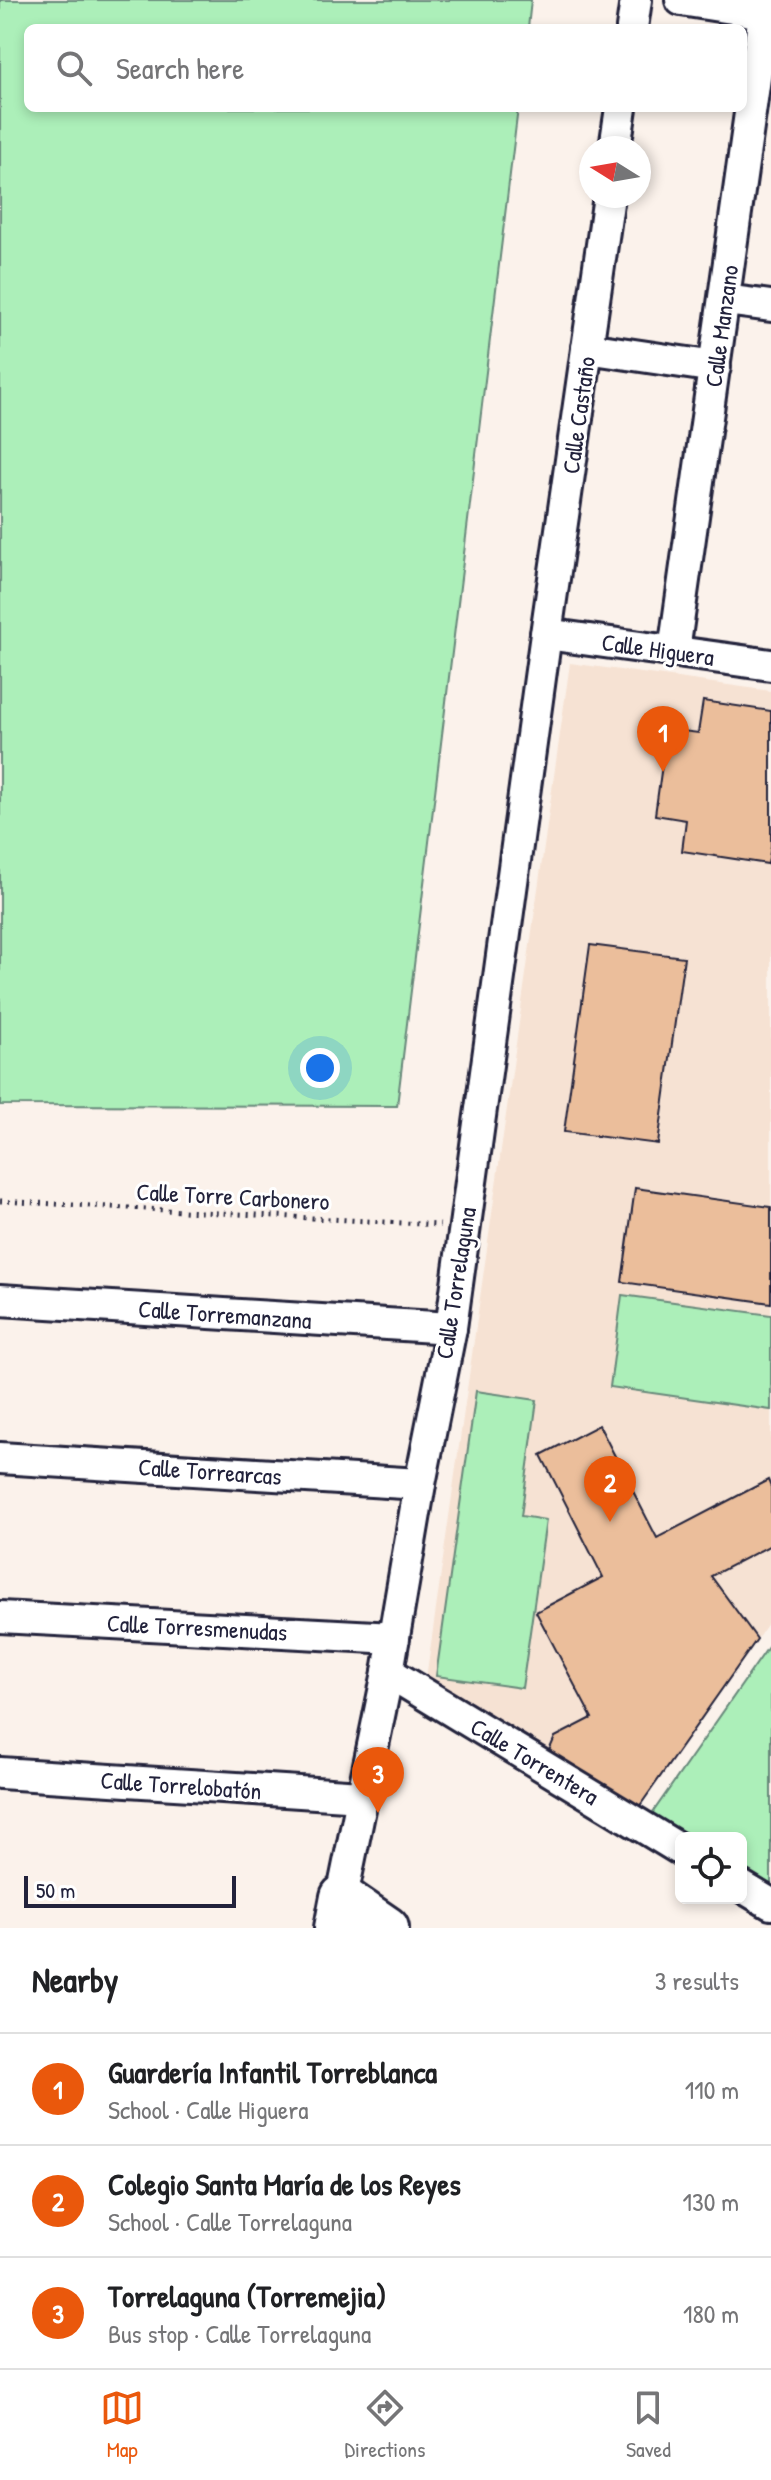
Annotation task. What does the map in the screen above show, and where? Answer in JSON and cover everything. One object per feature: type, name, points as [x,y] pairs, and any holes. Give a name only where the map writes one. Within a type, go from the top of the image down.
[{"type":"street","points":[[633,24],[636,0]]},
{"type":"street","points":[[681,0],[765,7]]},
{"type":"street","name":"Calle Manzano","points":[[674,651],[725,300],[763,78],[765,7]]},
{"type":"street","points":[[617,136],[620,112]]},
{"type":"street","name":"Calle Castaño","points":[[546,634],[607,208]]},
{"type":"street","points":[[725,300],[771,306]]},
{"type":"street","points":[[587,348],[715,367]]},
{"type":"street","name":"Calle Higuera","points":[[546,634],[771,665]]},
{"type":"street","name":"Calle Torrelaguna","points":[[339,1912],[388,1672],[451,1328],[546,634]]},
{"type":"street","name":"Calle Torremanzana","points":[[0,1300],[451,1328]]},
{"type":"street","name":"Calle Torrearcas","points":[[0,1458],[420,1484]]},
{"type":"street","name":"Calle Torresmenudas","points":[[0,1617],[394,1638]]},
{"type":"street","name":"Calle Torrentera","points":[[388,1672],[675,1846]]},
{"type":"street","name":"Calle Torrelobatón","points":[[0,1773],[362,1796]]},
{"type":"street","points":[[747,1890],[771,1904]]},
{"type":"street","points":[[339,1912],[387,1928]]},
{"type":"path","name":"Calle Torre Carbonero","points":[[0,1201],[465,1226]]},
{"type":"shaded area","points":[[570,663],[771,691],[771,1619],[639,1807],[426,1679]]},
{"type":"green space","points":[[0,0],[531,0],[528,24],[24,24],[24,112],[518,112],[397,1106],[0,1105]]},
{"type":"green space","points":[[622,1295],[771,1315],[771,1410],[610,1387]]},
{"type":"green space","points":[[476,1391],[537,1400],[521,1516],[546,1520],[522,1688],[436,1676]]},
{"type":"green space","points":[[771,1643],[771,1888],[747,1874],[747,1832],[679,1832],[651,1815]]},
{"type":"building","points":[[703,701],[771,711],[771,846],[768,864],[682,851],[686,820],[655,815],[667,729],[698,733]]},
{"type":"building","points":[[590,945],[684,957],[658,1144],[564,1132]]},
{"type":"building","points":[[635,1188],[771,1207],[771,1303],[622,1282]]},
{"type":"building","points":[[599,1425],[657,1538],[768,1480],[771,1487],[771,1545],[711,1576],[757,1639],[639,1807],[548,1753],[555,1737],[592,1718],[536,1612],[603,1577],[541,1455]]},
{"type":"place","name":"Guardería Infantil Torreblanca","points":[[663,772]]},
{"type":"place","name":"Colegio Santa María de los Reyes","points":[[610,1522]]},
{"type":"place","name":"Torrelaguna (Torremejia)","points":[[378,1813]]}]
